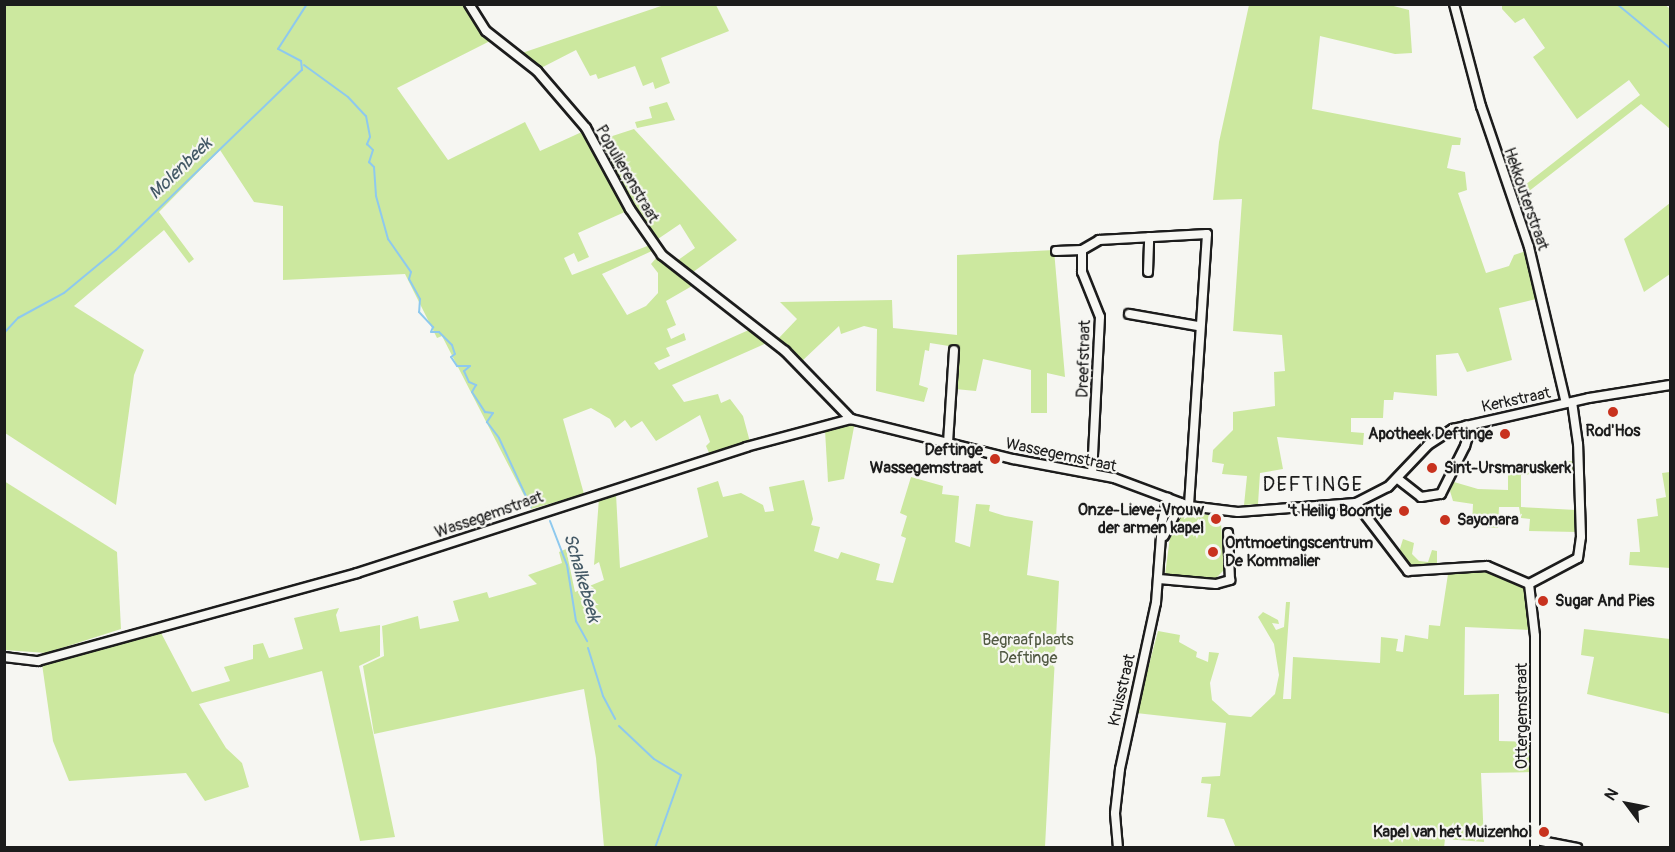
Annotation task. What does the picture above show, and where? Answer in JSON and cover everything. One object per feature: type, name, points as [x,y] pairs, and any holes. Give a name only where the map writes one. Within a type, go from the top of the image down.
[{"type":"street","name":"Populierenstraat","points":[[470,4],[486,31],[537,71],[586,128],[630,210],[662,255],[785,351],[851,419]]},
{"type":"street","name":"Hekkouterstraat","points":[[1454,4],[1488,128],[1527,240],[1569,402]]},
{"type":"street","points":[[1056,251],[1082,250],[1099,240],[1207,234],[1198,326],[1195,453],[1185,504]]},
{"type":"street","points":[[1148,272],[1149,237]]},
{"type":"street","name":"Dreefstraat","points":[[1082,250],[1082,272],[1100,316],[1092,473]]},
{"type":"street","points":[[1129,314],[1198,326]]},
{"type":"street","points":[[948,444],[954,350]]},
{"type":"street","name":"Kerkstraat","points":[[1168,498],[1185,504],[1238,512],[1356,503],[1398,479],[1428,445],[1466,424],[1569,402],[1671,385]]},
{"type":"street","points":[[1356,503],[1408,571],[1487,567],[1529,584],[1578,558],[1581,523],[1569,402]]},
{"type":"street","name":"Wassegemstraat","points":[[4,657],[38,661],[364,571],[746,447],[851,419],[948,444],[1092,473],[1168,498]]},
{"type":"street","name":"Kerkstraat","points":[[1398,479],[1421,497],[1441,494],[1467,440],[1466,424]]},
{"type":"street","name":"Kruisstraat","points":[[1118,848],[1116,813],[1120,769],[1158,579],[1168,498]]},
{"type":"street","name":"Kruisstraat","points":[[1162,539],[1185,504]]},
{"type":"street","points":[[1158,579],[1216,584],[1230,580],[1228,533]]},
{"type":"street","name":"Ottergemstraat","points":[[1529,584],[1535,636],[1535,844]]},
{"type":"street","points":[[1535,844],[1577,848]]},
{"type":"green space","points":[[1386,4],[1409,10],[1412,53],[1395,54],[1320,36],[1312,109],[1461,138],[1460,145],[1452,145],[1447,168],[1465,172],[1467,190],[1458,193],[1486,273],[1509,266],[1514,255],[1526,251],[1536,299],[1499,308],[1512,360],[1467,372],[1458,353],[1436,355],[1437,396],[1394,392],[1393,400],[1384,400],[1383,418],[1351,418],[1351,432],[1364,433],[1363,445],[1277,437],[1283,469],[1260,473],[1258,504],[1244,505],[1247,476],[1222,474],[1224,464],[1212,462],[1213,450],[1233,430],[1233,412],[1275,406],[1274,372],[1285,371],[1282,335],[1233,331],[1242,199],[1213,200],[1219,142],[1249,5]]},
{"type":"green space","points":[[1664,4],[1669,8],[1670,129],[1641,104],[1519,199],[1516,192],[1640,95],[1629,80],[1577,119],[1533,57],[1545,48],[1524,18],[1515,23],[1502,9],[1502,5]]},
{"type":"green space","points":[[4,5],[466,5],[492,40],[397,88],[448,160],[525,122],[540,151],[584,131],[627,211],[578,233],[589,257],[578,262],[574,253],[564,258],[572,275],[650,245],[654,250],[602,274],[627,315],[646,306],[658,293],[658,273],[651,264],[658,256],[692,286],[666,301],[676,325],[667,329],[671,339],[684,333],[686,340],[666,348],[670,356],[654,363],[659,370],[751,329],[769,342],[672,385],[684,402],[718,394],[721,403],[730,399],[743,416],[750,442],[710,455],[706,446],[710,442],[700,415],[656,441],[642,421],[631,428],[625,420],[615,428],[610,419],[591,408],[563,419],[584,494],[531,509],[442,336],[437,338],[405,274],[283,280],[283,206],[254,202],[220,150],[159,212],[194,259],[189,263],[164,230],[74,306],[144,350],[134,375],[116,505],[5,433]]},
{"type":"green space","points":[[664,5],[716,5],[729,31],[661,58],[670,83],[655,89],[653,82],[643,86],[635,66],[598,79],[596,74],[590,76],[576,50],[539,69],[522,53]]},
{"type":"green space","points":[[667,102],[675,120],[637,128],[635,122],[652,118],[649,107]]},
{"type":"green space","points":[[634,129],[737,240],[689,275],[674,263],[695,248],[680,224],[655,241],[615,181],[597,141]]},
{"type":"green space","points":[[1670,203],[1670,274],[1644,292],[1624,239]]},
{"type":"green space","points":[[1054,250],[1065,377],[1047,373],[1047,413],[1031,413],[1031,370],[983,359],[976,391],[955,389],[955,347],[930,343],[929,351],[925,350],[919,385],[928,388],[924,402],[876,391],[877,329],[864,326],[841,334],[839,326],[801,362],[777,340],[797,319],[780,302],[892,300],[893,328],[957,335],[957,255]]},
{"type":"green space","points":[[855,422],[844,479],[828,482],[825,430]]},
{"type":"green space","points":[[1575,461],[1574,472],[1521,475],[1521,507],[1576,510],[1577,532],[1529,531],[1530,519],[1521,518],[1519,507],[1499,507],[1498,528],[1472,526],[1473,504],[1453,501],[1450,491],[1454,482],[1478,489],[1508,490],[1508,465]]},
{"type":"green space","points":[[1670,472],[1670,568],[1629,565],[1630,552],[1640,552],[1637,519],[1658,516],[1656,499],[1666,497],[1662,473]]},
{"type":"green space","name":"Begraafplaats Deftinge","points":[[911,477],[943,486],[942,494],[959,496],[955,542],[970,547],[976,504],[990,505],[989,511],[1005,516],[1033,521],[1027,575],[1059,581],[1045,847],[604,847],[596,758],[584,689],[374,734],[363,666],[384,656],[382,626],[418,616],[420,629],[459,621],[453,601],[487,592],[489,598],[537,584],[528,575],[562,563],[559,552],[566,549],[575,592],[604,580],[599,562],[594,565],[599,498],[616,494],[620,568],[708,537],[697,488],[718,481],[723,497],[741,493],[763,505],[765,512],[774,511],[769,487],[804,480],[813,519],[811,525],[820,527],[814,551],[838,559],[841,552],[880,564],[876,580],[893,583],[906,538],[901,536],[907,516],[900,513]]},
{"type":"green space","points":[[4,481],[117,552],[121,629],[46,653],[5,650]]},
{"type":"green space","points":[[1191,513],[1213,515],[1221,523],[1224,570],[1213,581],[1165,575],[1170,537],[1182,515]]},
{"type":"green space","points":[[1403,539],[1414,543],[1412,554],[1419,561],[1428,562],[1432,550],[1437,551],[1437,569],[1407,567],[1399,552]]},
{"type":"green space","points":[[1489,569],[1525,587],[1532,630],[1465,627],[1464,695],[1499,694],[1499,741],[1533,742],[1533,772],[1481,773],[1484,842],[1445,839],[1444,848],[1229,847],[1235,846],[1224,819],[1207,817],[1211,784],[1201,783],[1202,777],[1220,776],[1226,723],[1136,713],[1158,631],[1180,635],[1179,642],[1197,652],[1196,657],[1208,662],[1209,652],[1219,653],[1210,683],[1212,700],[1229,715],[1251,717],[1275,694],[1279,675],[1274,644],[1258,617],[1263,612],[1278,620],[1279,624],[1272,623],[1276,630],[1284,627],[1286,602],[1290,602],[1283,699],[1291,699],[1293,657],[1380,663],[1381,637],[1398,639],[1396,651],[1403,652],[1405,635],[1428,639],[1429,625],[1440,626],[1448,574]]},
{"type":"green space","points":[[339,608],[336,615],[340,632],[380,625],[380,656],[359,666],[395,837],[360,841],[322,671],[199,704],[226,748],[242,763],[249,787],[205,801],[186,773],[69,781],[53,741],[42,664],[159,629],[192,692],[230,681],[224,667],[253,659],[253,645],[263,643],[269,658],[303,649],[294,618]]},
{"type":"green space","points":[[1584,629],[1670,639],[1670,714],[1587,694],[1594,657],[1581,655]]},
{"type":"waterway","name":"Molenbeek","points":[[4,333],[18,318],[64,293],[116,250],[302,70],[301,61],[278,49],[307,4]]},
{"type":"waterway","points":[[1617,4],[1670,48]]},
{"type":"waterway","name":"Schalkebeek","points":[[304,65],[348,97],[366,116],[370,137],[367,144],[373,150],[369,162],[374,167],[376,196],[388,239],[411,272],[409,279],[420,299],[419,312],[433,327],[431,332],[439,332],[452,345],[455,354],[451,357],[457,366],[470,366],[464,371],[469,382],[476,385],[472,392],[485,412],[493,413],[487,422],[499,438],[531,507]]},
{"type":"waterway","name":"Schalkebeek","points":[[550,521],[567,565],[576,621],[587,641]]},
{"type":"waterway","name":"Schalkebeek","points":[[588,648],[603,696],[615,719]]},
{"type":"waterway","name":"Schalkebeek","points":[[619,726],[654,759],[681,775],[655,848]]},
{"type":"place","name":"Rod'Hos","points":[[1613,412]]},
{"type":"place","name":"Apotheek Deftinge","points":[[1505,434]]},
{"type":"place","name":"Deftinge Wassegemstraat","points":[[995,459]]},
{"type":"place","name":"Sint-Ursmaruskerk","points":[[1432,468]]},
{"type":"place","name":"'t Heilig Boontje","points":[[1404,511]]},
{"type":"place","name":"Onze-Lieve-Vrouw der armen kapel","points":[[1216,519]]},
{"type":"place","name":"Sayonara","points":[[1445,520]]},
{"type":"place","name":"Ontmoetingscentrum De Kommalier","points":[[1213,552]]},
{"type":"place","name":"Sugar And Pies","points":[[1543,601]]},
{"type":"place","name":"Kapel van het Muizenhol","points":[[1544,832]]},
{"type":"district","name":"DEFTINGE","points":[[1313,484]]}]
